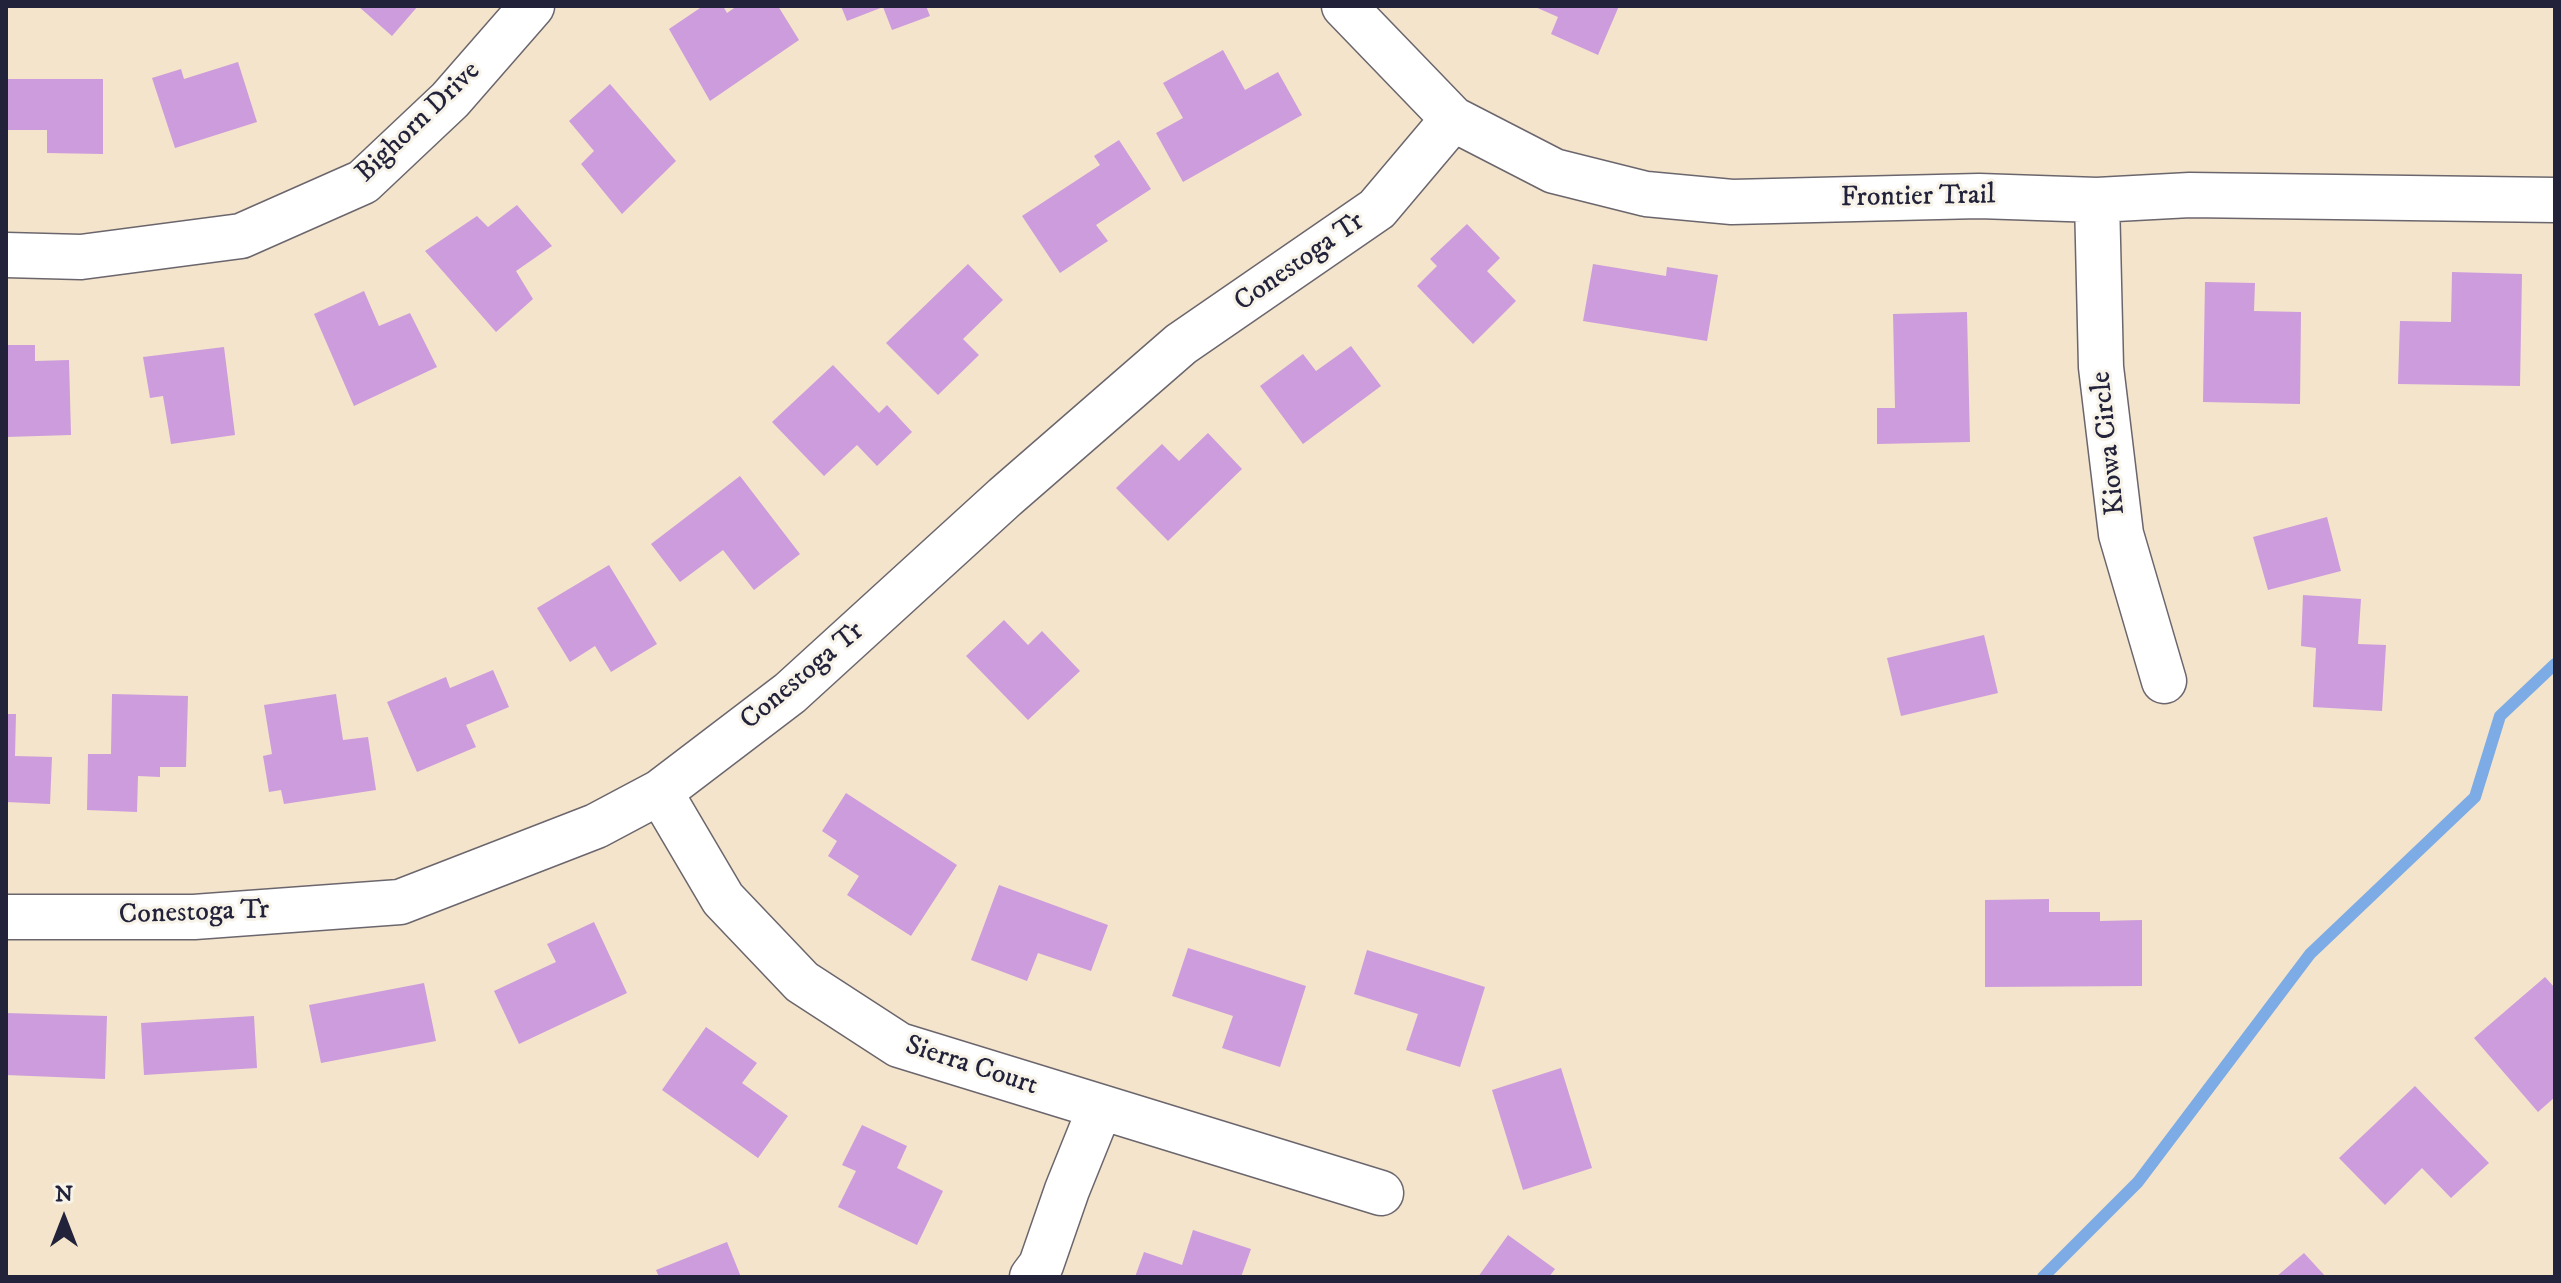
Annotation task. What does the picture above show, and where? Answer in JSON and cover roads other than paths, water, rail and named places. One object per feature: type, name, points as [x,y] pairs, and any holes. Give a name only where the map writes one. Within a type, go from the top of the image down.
[{"type":"street","name":"Bighorn Drive","points":[[6,255],[81,257],[241,236],[363,182],[450,100],[532,6]]},
{"type":"street","name":"Frontier Trail","points":[[1344,6],[1453,119],[1554,171],[1646,194],[1732,202],[1979,196],[2097,200],[2190,195],[2555,200]]},
{"type":"street","name":"Conestoga Tr","points":[[6,917],[194,917],[400,902],[596,826],[660,792],[790,693],[1005,497],[1181,344],[1377,209],[1453,119]]},
{"type":"street","name":"Kiowa Circle","points":[[2097,200],[2101,367],[2121,534],[2164,681]]},
{"type":"street","name":"Sierra Court","points":[[660,792],[723,899],[802,982],[899,1045],[1381,1193]]},
{"type":"street","points":[[1032,1277],[1041,1265],[1100,1108]]},
{"type":"waterway","points":[[2043,1277],[2138,1182],[2310,954],[2475,797],[2500,716],[2555,664]]}]
